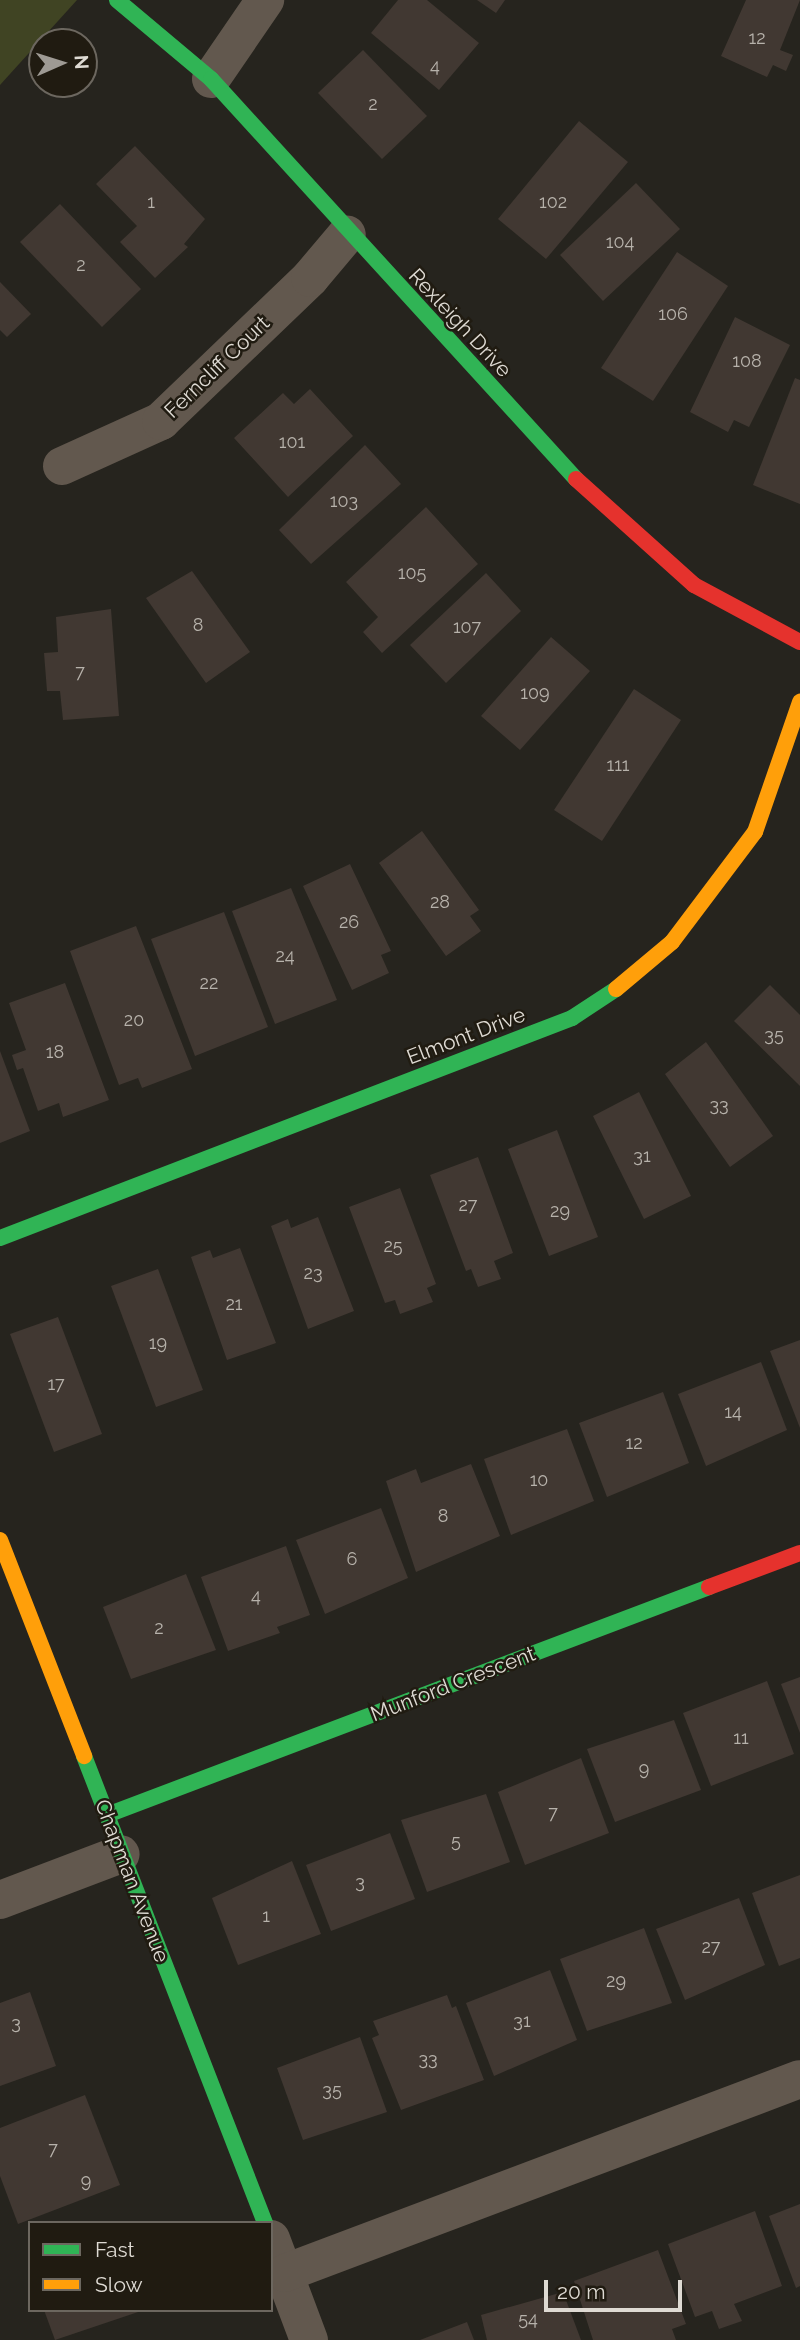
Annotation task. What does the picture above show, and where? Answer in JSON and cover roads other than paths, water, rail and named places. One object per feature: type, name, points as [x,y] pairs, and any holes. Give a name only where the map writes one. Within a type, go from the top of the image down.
[{"type":"street","name":"Rexleigh Drive","points":[[117,0],[211,79],[347,234],[576,479],[657,556],[694,585],[800,642]]},
{"type":"street","points":[[211,79],[265,0]]},
{"type":"street","name":"Ferncliff Court","points":[[62,466],[161,421],[310,278],[347,234]]},
{"type":"street","name":"Elmont Drive","points":[[0,1238],[572,1018],[607,997],[672,942],[738,858],[755,832],[800,702]]},
{"type":"street","name":"Chapman Avenue","points":[[0,1540],[264,2221]]},
{"type":"street","name":"Munford Crescent","points":[[107,1815],[800,1553]]},
{"type":"street","points":[[0,1900],[121,1854]]},
{"type":"street","points":[[309,2340],[278,2256],[800,2079]]}]
